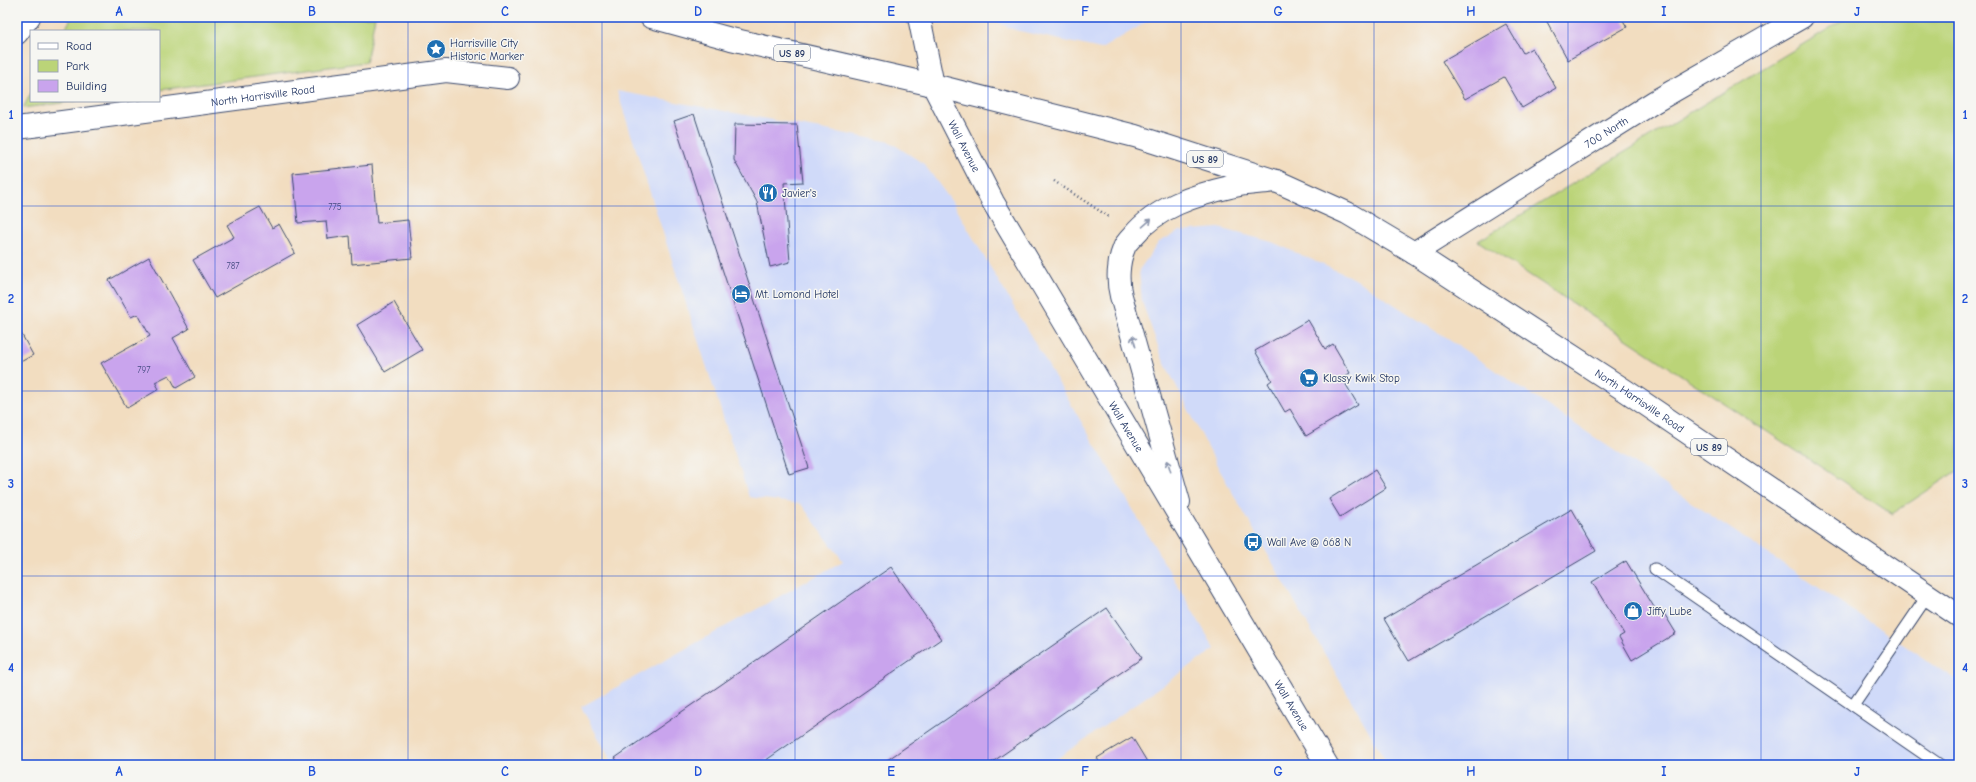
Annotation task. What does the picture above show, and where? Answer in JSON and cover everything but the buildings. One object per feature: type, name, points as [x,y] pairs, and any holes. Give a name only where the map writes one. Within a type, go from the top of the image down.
[{"type":"main road","points":[[17,33],[29,17]]},
{"type":"main road","name":"Wall Avenue","points":[[919,17],[933,85],[992,202],[1327,765]]},
{"type":"main road","name":"700 North","points":[[1414,253],[1654,102],[1802,17]]},
{"type":"main road","name":"US 89","points":[[656,18],[731,40],[933,85],[1135,136],[1276,181],[1347,213],[1414,253]]},
{"type":"main road","name":"North Harrisville Road","points":[[17,128],[446,71],[508,78]]},
{"type":"main road","points":[[1187,530],[1118,285],[1119,269],[1124,247],[1138,230],[1153,217],[1188,199],[1231,186],[1276,181]]},
{"type":"main road","name":"North Harrisville Road","points":[[1414,253],[1626,390],[1959,616]]},
{"type":"lane","points":[[1655,569],[1940,765]]},
{"type":"lane","points":[[1853,705],[1928,595]]},
{"type":"path","points":[[1054,181],[1109,217]]},
{"type":"shaded area","points":[[994,17],[1155,17],[1101,49],[1015,30],[999,23]]},
{"type":"shaded area","points":[[617,91],[890,142],[924,164],[952,202],[1215,649],[1048,765],[614,765],[581,707],[843,561],[801,504],[749,497]]},
{"type":"shaded area","points":[[1219,228],[1272,242],[1355,279],[1463,349],[1959,682],[1959,765],[1388,765],[1219,469],[1163,360],[1142,302],[1139,270],[1159,242],[1180,231]]},
{"type":"green space","points":[[72,17],[375,17],[366,62],[160,90],[160,30],[65,30]]},
{"type":"green space","points":[[1848,17],[1959,17],[1959,470],[1892,514],[1478,241]]},
{"type":"green space","points":[[30,95],[30,102],[69,102],[23,108]]},
{"type":"place","name":"Harrisville City Historic Marker","points":[[436,49]]},
{"type":"place","name":"Javier's","points":[[768,193]]},
{"type":"place","name":"Mt. Lomond Hotel","points":[[741,294]]},
{"type":"place","name":"Klassy Kwik Stop","points":[[1309,378]]},
{"type":"place","name":"Wall Ave @ 668 N","points":[[1253,542]]},
{"type":"place","name":"Jiffy Lube","points":[[1633,611]]}]
